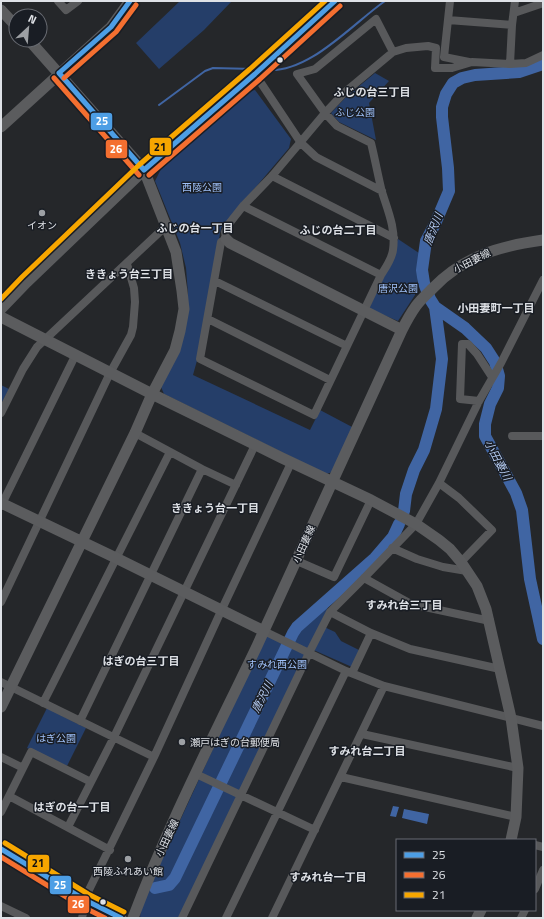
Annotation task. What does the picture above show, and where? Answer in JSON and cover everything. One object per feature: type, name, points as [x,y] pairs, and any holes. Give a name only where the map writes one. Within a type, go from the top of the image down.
[{"type":"street","points":[[58,1],[66,10],[78,1]]},
{"type":"street","points":[[1,127],[111,27],[130,1]]},
{"type":"street","points":[[1,309],[27,282],[144,170],[259,71],[335,1]]},
{"type":"street","points":[[450,1],[444,57],[472,62],[510,64],[526,63],[543,55]]},
{"type":"street","points":[[510,64],[515,1]]},
{"type":"street","points":[[514,13],[543,3]]},
{"type":"street","points":[[1,10],[8,17]]},
{"type":"street","points":[[226,239],[221,242],[200,358],[314,415],[393,252],[394,238],[393,228],[382,191],[371,143],[337,126],[325,113],[297,74],[315,69],[376,19],[393,52]]},
{"type":"street","points":[[448,20],[512,25]]},
{"type":"street","points":[[402,330],[230,243],[226,239],[225,232],[228,225],[243,206],[272,176],[325,113],[345,92],[393,52],[406,48],[428,46],[436,48],[435,68],[452,68],[472,62]]},
{"type":"street","points":[[1,707],[6,684],[82,541],[135,433],[152,394],[175,350],[184,310],[176,252],[144,170],[36,48]]},
{"type":"street","points":[[259,71],[301,143],[316,157],[382,191]]},
{"type":"street","points":[[272,176],[394,238]]},
{"type":"street","points":[[243,206],[381,275]]},
{"type":"street","points":[[1,413],[23,369],[37,347],[166,226]]},
{"type":"street","name":"小田妻線","points":[[133,918],[147,882],[196,774],[297,561],[331,482],[402,330],[416,306],[440,280],[452,270],[464,263],[499,248],[543,240]]},
{"type":"street","points":[[1,602],[110,373],[131,334],[135,302],[134,288],[127,264]]},
{"type":"street","points":[[182,918],[330,612],[416,524],[439,483],[479,401],[501,363],[543,280]]},
{"type":"street","points":[[215,281],[347,346]]},
{"type":"street","points":[[1,318],[255,445],[371,500],[416,524],[439,540],[464,566],[477,586],[490,621],[511,718],[518,768],[514,839]]},
{"type":"street","points":[[208,319],[330,380]]},
{"type":"street","points":[[479,401],[460,399],[462,344],[468,344],[493,375]]},
{"type":"street","points":[[75,356],[1,504],[82,541],[349,672],[384,686],[543,726]]},
{"type":"street","points":[[135,433],[202,469],[236,485]]},
{"type":"street","points":[[512,436],[543,436]]},
{"type":"street","points":[[68,827],[114,737],[255,445]]},
{"type":"street","points":[[43,703],[170,452]]},
{"type":"street","points":[[82,918],[85,900],[292,463]]},
{"type":"street","points":[[80,721],[202,469]]},
{"type":"street","points":[[392,548],[417,559],[443,567],[464,566],[492,530],[459,498],[439,483]]},
{"type":"street","points":[[297,561],[334,577],[371,500]]},
{"type":"street","points":[[364,578],[411,604],[490,621]]},
{"type":"street","points":[[330,612],[371,633],[410,649],[500,669]]},
{"type":"street","points":[[226,918],[277,813],[349,672],[371,633]]},
{"type":"street","points":[[6,684],[154,757]]},
{"type":"street","points":[[272,918],[384,686]]},
{"type":"street","points":[[362,734],[518,768]]},
{"type":"street","points":[[1,812],[31,752],[91,782]]},
{"type":"street","points":[[1,757],[23,768]]},
{"type":"street","points":[[196,774],[315,830]]},
{"type":"street","points":[[341,777],[516,817]]},
{"type":"street","points":[[9,796],[110,850]]},
{"type":"street","points":[[1,849],[85,900],[121,918]]},
{"type":"street","points":[[539,884],[543,870]]},
{"type":"street","points":[[1,906],[26,918]]},
{"type":"green space","points":[[180,1],[232,1],[204,30],[159,69],[136,43]]},
{"type":"green space","name":"ふじ公園","points":[[375,73],[389,81],[369,103],[376,140],[339,122],[331,113],[346,97]]},
{"type":"green space","name":"西陵公園","points":[[255,90],[291,139],[289,148],[221,228],[198,357],[193,375],[310,430],[320,410],[354,428],[333,472],[326,474],[164,394],[161,387],[184,330],[188,294],[186,268],[180,243],[155,181],[161,169],[250,91]]},
{"type":"green space","name":"唐沢公園","points":[[398,239],[422,255],[415,295],[398,321],[369,309]]},
{"type":"green space","points":[[1,385],[9,389],[1,404]]},
{"type":"green space","name":"すみれ西公園","points":[[323,606],[328,609],[320,625],[335,632],[341,641],[359,650],[352,667],[309,648],[179,918],[141,918],[140,916],[143,901],[264,638],[269,636],[289,646],[297,629]]},
{"type":"green space","name":"はぎ公園","points":[[47,708],[86,728],[67,766],[27,748]]},
{"type":"shaded area","points":[[393,806],[399,807],[396,817],[390,816]]},
{"type":"shaded area","points":[[404,809],[429,814],[427,824],[402,818]]},
{"type":"waterway","points":[[266,70],[282,69],[298,64],[314,56],[329,46],[385,1]]},
{"type":"waterway","name":"唐沢川","points":[[404,511],[406,494],[414,470],[424,450],[436,409],[442,359],[435,307],[430,299],[424,283],[422,270],[426,241],[449,191],[442,117],[442,107],[446,94],[453,83],[462,78],[475,75],[519,72],[543,64]]},
{"type":"waterway","points":[[159,105],[205,71],[213,68],[254,69]]},
{"type":"waterway","name":"小田妻川","points":[[435,307],[465,328],[486,348],[495,362],[499,376],[498,388],[490,404],[485,424],[485,436],[516,493],[522,510],[530,579],[543,639]]},
{"type":"waterway","name":"唐沢川","points":[[155,888],[169,885],[175,878],[297,627],[375,558],[393,537],[399,524]]},
{"type":"transit line","name":"25","points":[[59,73],[111,27],[130,1]]},
{"type":"transit line","name":"21","points":[[1,299],[139,165],[250,69],[325,1]]},
{"type":"transit line","name":"25","points":[[144,170],[255,74],[335,1]]},
{"type":"transit line","name":"26","points":[[64,78],[116,32],[136,5]]},
{"type":"transit line","name":"26","points":[[149,175],[260,79],[340,6]]},
{"type":"transit line","name":"25","points":[[59,73],[144,170]]},
{"type":"transit line","name":"26","points":[[54,78],[139,175]]},
{"type":"transit line","name":"21","points":[[5,843],[88,894],[124,912]]},
{"type":"transit line","name":"25","points":[[1,849],[85,900],[121,918]]},
{"type":"transit line","name":"26","points":[[1,857],[81,906],[105,918]]},
{"type":"place","name":"イオン","points":[[42,213]]},
{"type":"place","name":"瀬戸はぎの台郵便局","points":[[182,742]]},
{"type":"place","name":"西陵ふれあい館","points":[[128,859]]},
{"type":"district","name":"ふじの台三丁目","points":[[372,92]]},
{"type":"district","name":"ふじの台一丁目","points":[[195,228]]},
{"type":"district","name":"ふじの台二丁目","points":[[338,230]]},
{"type":"district","name":"ききょう台三丁目","points":[[129,274]]},
{"type":"district","name":"小田妻町一丁目","points":[[496,308]]},
{"type":"district","name":"ききょう台一丁目","points":[[215,508]]},
{"type":"district","name":"すみれ台三丁目","points":[[404,605]]},
{"type":"district","name":"はぎの台三丁目","points":[[141,661]]},
{"type":"district","name":"すみれ台二丁目","points":[[367,751]]},
{"type":"district","name":"はぎの台一丁目","points":[[72,807]]},
{"type":"district","name":"すみれ台一丁目","points":[[328,877]]}]
